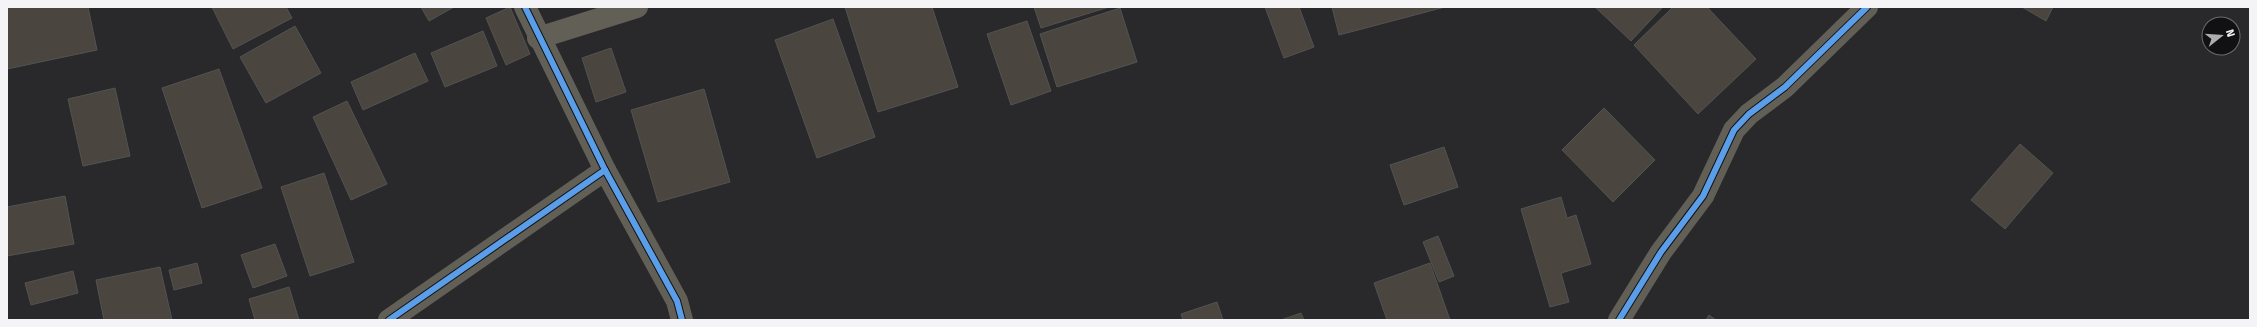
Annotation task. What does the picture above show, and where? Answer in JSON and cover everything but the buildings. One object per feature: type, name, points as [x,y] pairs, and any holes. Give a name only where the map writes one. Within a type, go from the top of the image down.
[{"type":"street","points":[[525,7],[538,38],[605,170],[677,301],[682,320]]},
{"type":"street","points":[[538,38],[637,7]]},
{"type":"street","points":[[1618,320],[1661,252],[1703,196],[1734,130],[1749,114],[1785,87],[1867,7]]},
{"type":"street","points":[[389,320],[605,170]]},
{"type":"cycle path","points":[[525,7],[605,170],[677,301],[682,320]]},
{"type":"cycle path","points":[[1619,320],[1661,252],[1703,196],[1734,130],[1749,114],[1785,87],[1867,7]]},
{"type":"cycle path","points":[[389,320],[605,170]]}]
